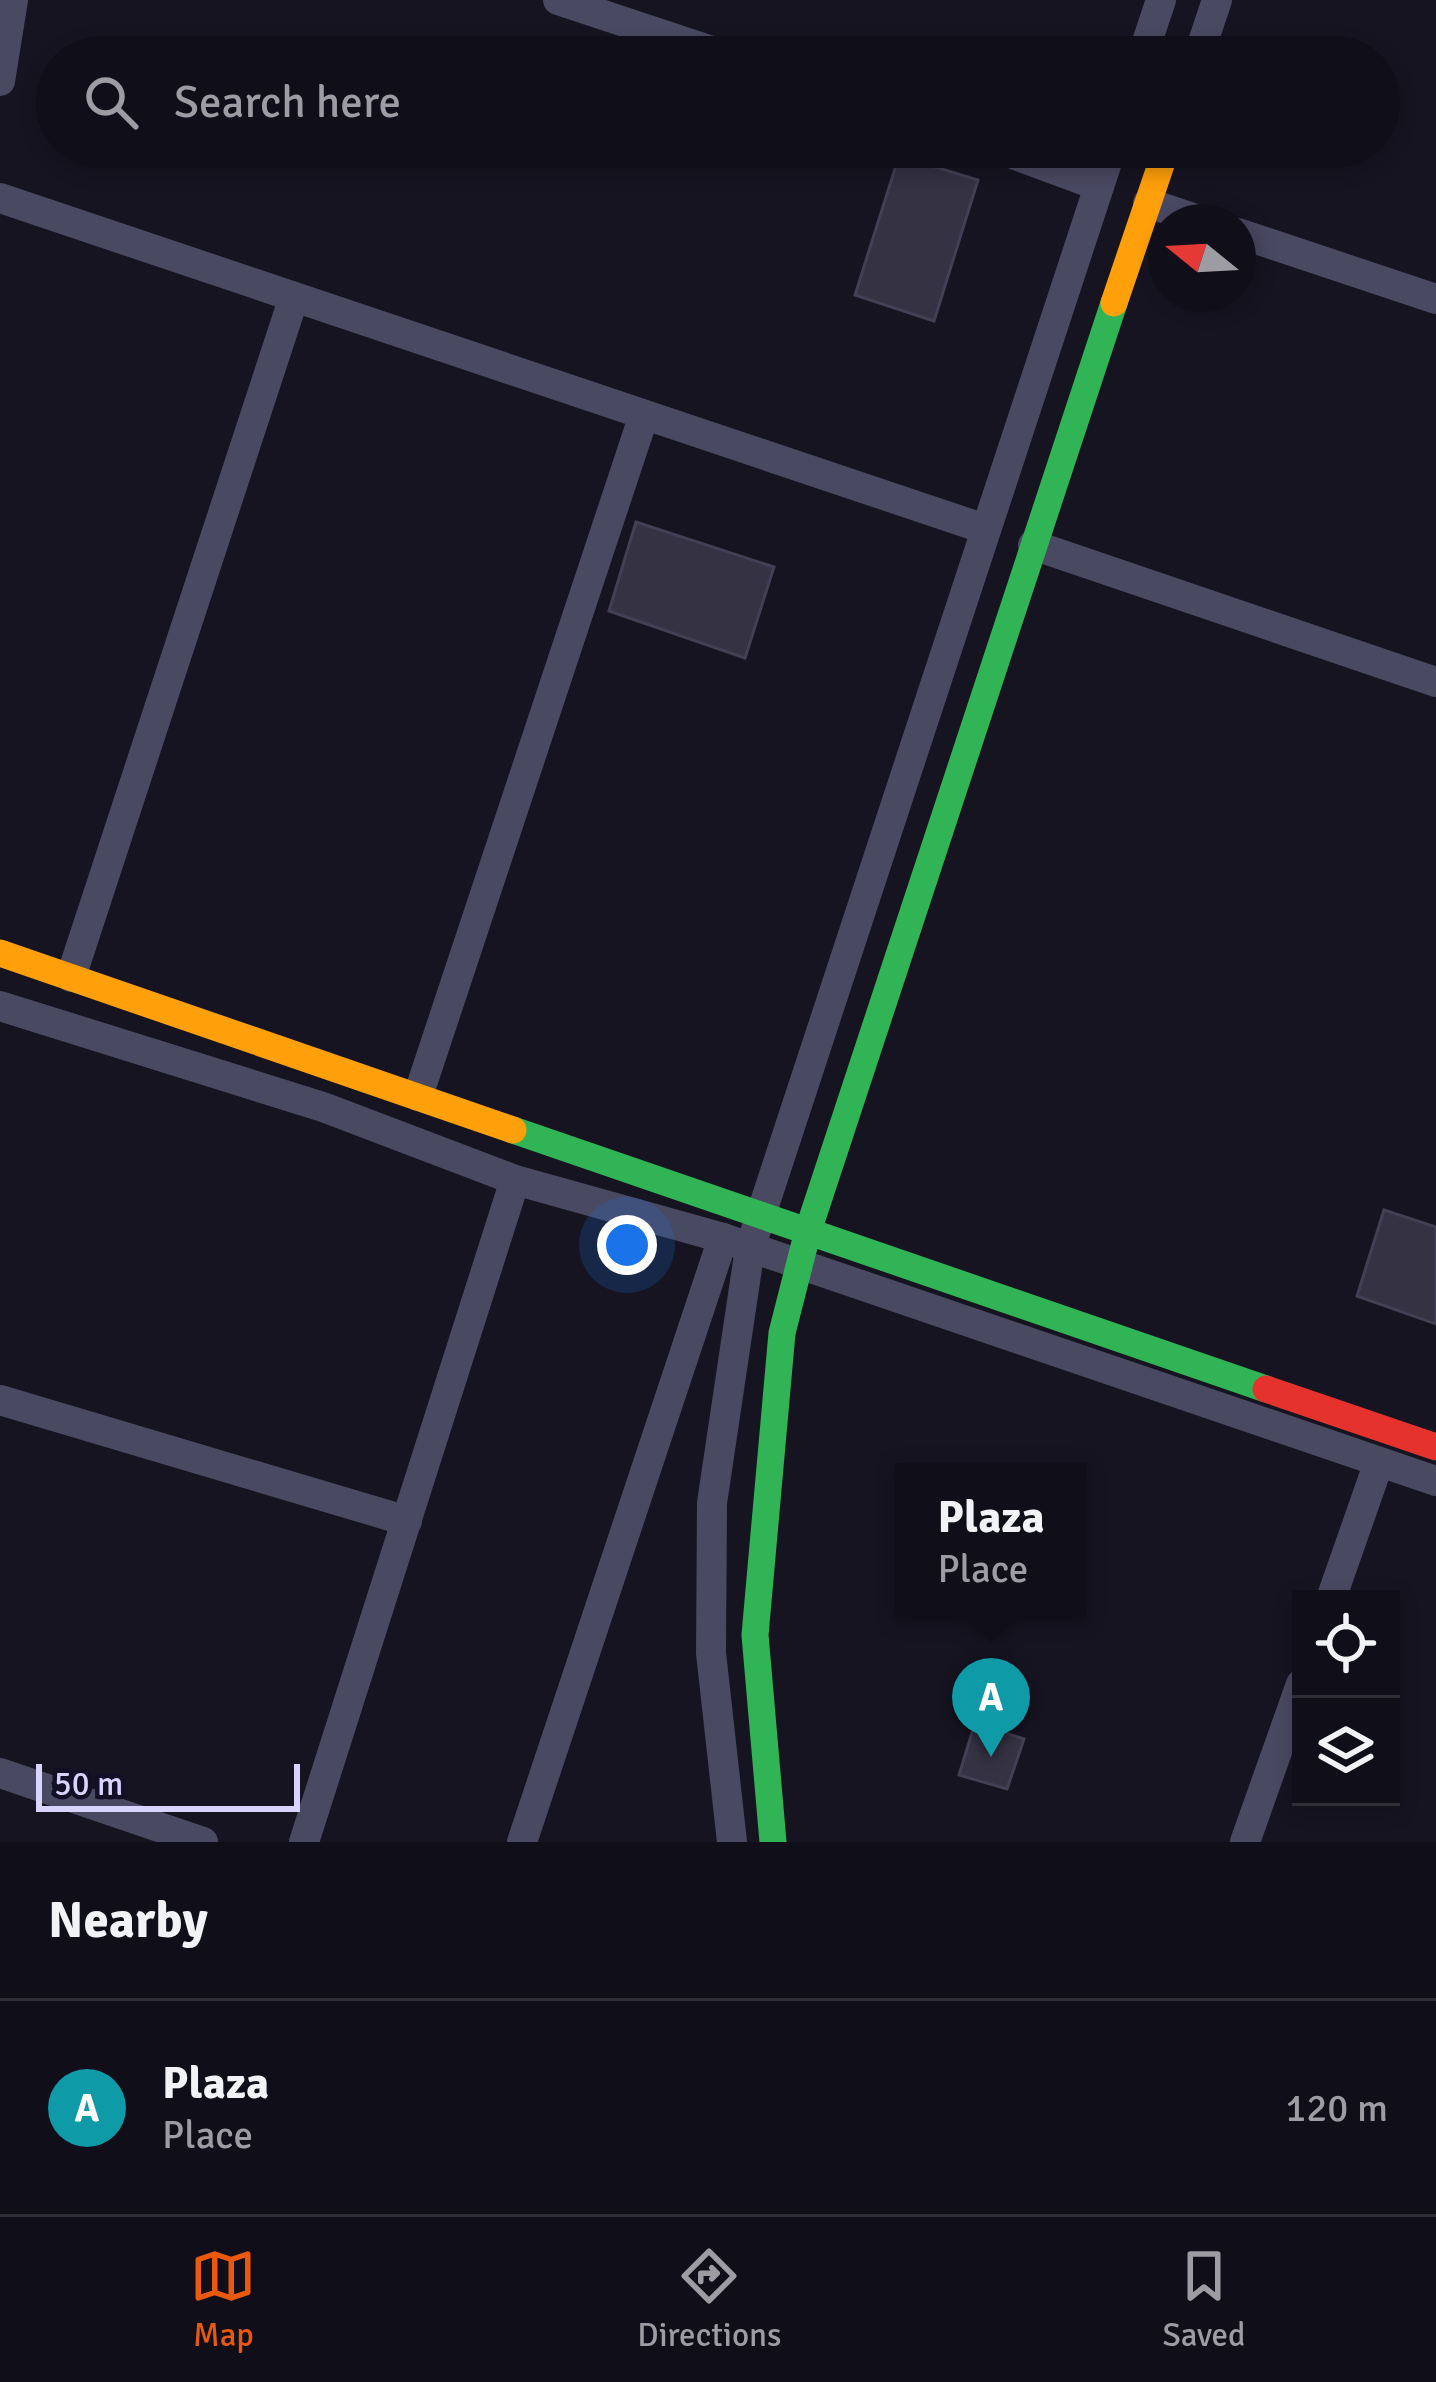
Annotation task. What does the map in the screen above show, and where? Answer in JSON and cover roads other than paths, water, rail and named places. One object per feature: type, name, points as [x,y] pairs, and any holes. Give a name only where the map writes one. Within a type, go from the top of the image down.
[{"type":"street","points":[[0,81],[13,0]]},
{"type":"street","points":[[558,0],[667,36]]},
{"type":"street","points":[[1149,36],[1162,0]]},
{"type":"street","points":[[1205,36],[1217,0]]},
{"type":"street","points":[[1052,168],[1099,185]]},
{"type":"street","points":[[522,1842],[736,1243],[758,1214],[1105,168]]},
{"type":"street","points":[[773,1842],[754,1635],[782,1333],[808,1231],[1160,168]]},
{"type":"street","points":[[0,198],[985,529]]},
{"type":"street","points":[[1256,239],[1436,299]]},
{"type":"street","points":[[71,977],[294,297]]},
{"type":"street","points":[[418,1096],[644,415]]},
{"type":"street","points":[[1033,544],[1436,682]]},
{"type":"street","points":[[0,953],[1436,1447]]},
{"type":"street","points":[[0,1006],[323,1107],[515,1180],[736,1243],[1436,1481]]},
{"type":"street","points":[[304,1842],[515,1180]]},
{"type":"street","points":[[732,1842],[711,1653],[712,1503],[736,1243]]},
{"type":"street","points":[[0,1400],[407,1521]]},
{"type":"street","points":[[1334,1590],[1379,1462]]},
{"type":"street","points":[[1245,1842],[1296,1698]]},
{"type":"street","points":[[0,1773],[203,1842]]},
{"type":"place","name":"Plaza","points":[[991,1757]]}]
